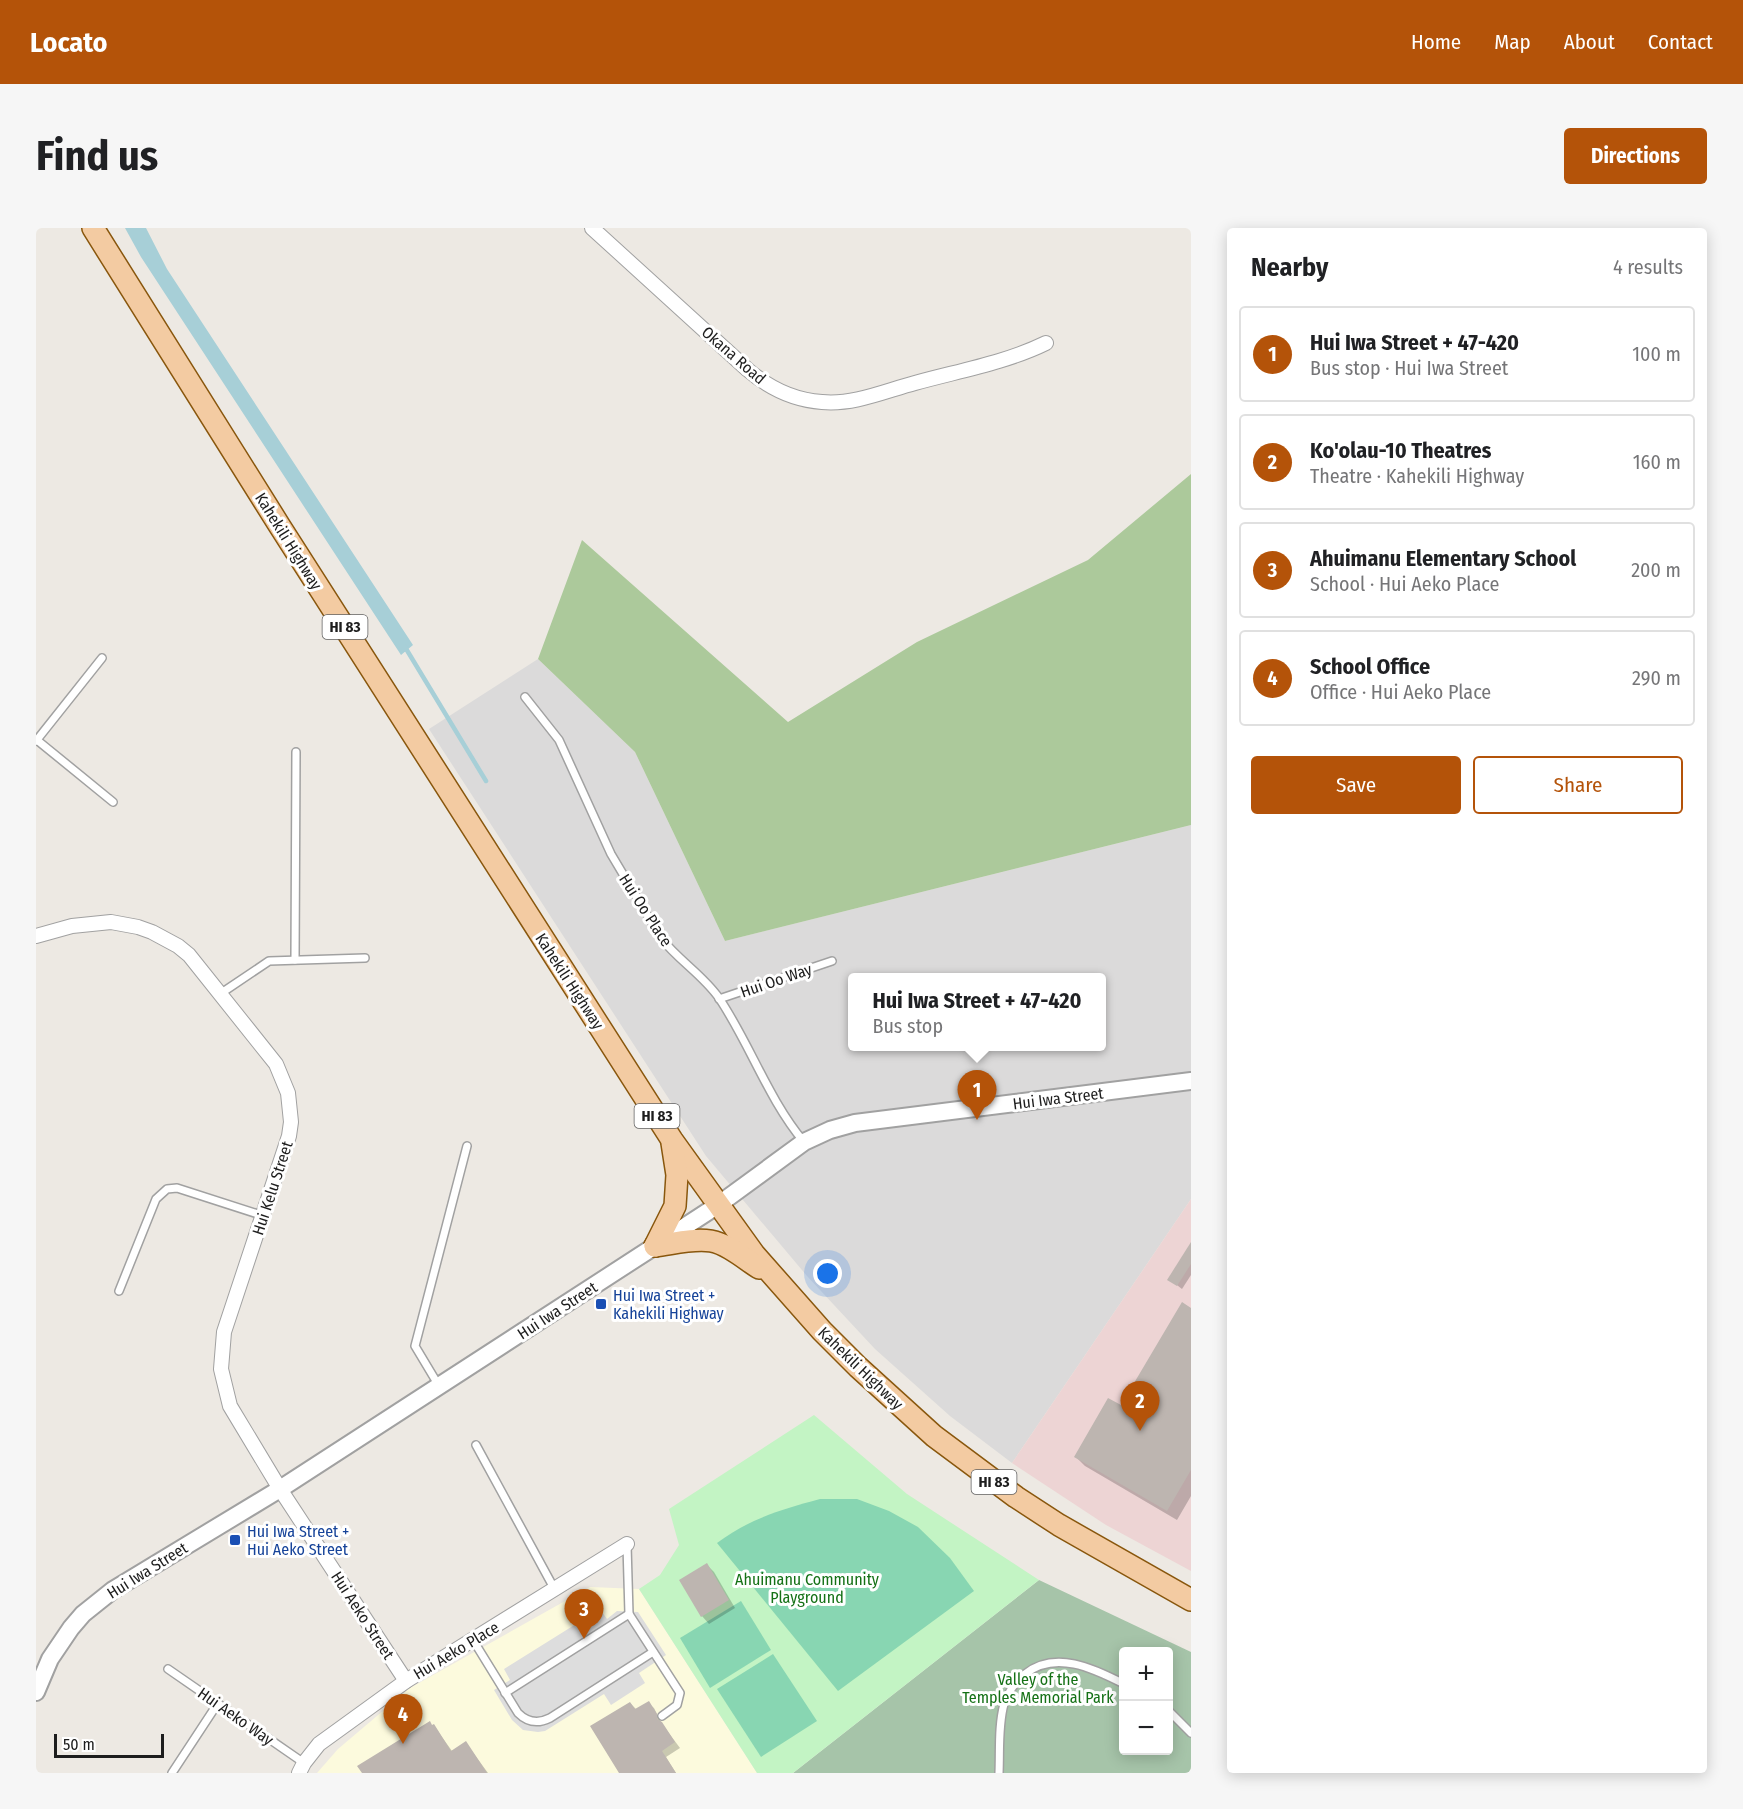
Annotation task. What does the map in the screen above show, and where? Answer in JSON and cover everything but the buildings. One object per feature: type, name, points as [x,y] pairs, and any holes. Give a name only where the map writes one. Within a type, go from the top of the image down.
[{"type":"main road","name":"Kahekili Highway","points":[[93,228],[273,515],[672,1140],[718,1205],[775,1278],[858,1367],[934,1436],[1059,1525],[1191,1600]]},
{"type":"main road","points":[[655,1246],[675,1206],[676,1175],[672,1140]]},
{"type":"main road","points":[[655,1246],[698,1240],[711,1241],[724,1246],[775,1278]]},
{"type":"street","name":"Okana Road","points":[[592,228],[748,370],[769,386],[794,397],[822,402],[858,399],[1009,358],[1046,343]]},
{"type":"street","name":"Hui Kelu Street","points":[[36,936],[72,926],[111,922],[138,927],[165,938],[189,956],[267,1051],[283,1078],[288,1093],[290,1136],[224,1332],[221,1370],[230,1406],[280,1489]]},
{"type":"street","name":"Hui Iwa Street","points":[[36,1692],[50,1659],[60,1643],[97,1601],[280,1489],[655,1246],[718,1205],[804,1142],[830,1130],[855,1124],[1191,1081]]},
{"type":"street","name":"Hui Aeko Street","points":[[280,1489],[405,1681]]},
{"type":"street","name":"Hui Aeko Place","points":[[302,1768],[320,1744],[405,1681],[627,1545]]},
{"type":"lane","points":[[102,658],[36,740],[113,802]]},
{"type":"lane","name":"Hui Oo Place","points":[[525,697],[559,740],[611,854],[661,938],[702,978],[719,999],[785,1118],[804,1142]]},
{"type":"lane","points":[[295,960],[296,752]]},
{"type":"lane","points":[[220,994],[265,963],[274,960],[365,958]]},
{"type":"lane","name":"Hui Oo Way","points":[[719,999],[832,961]]},
{"type":"lane","points":[[439,1386],[415,1346],[467,1146]]},
{"type":"lane","points":[[119,1291],[156,1198],[162,1191],[177,1188],[264,1216]]},
{"type":"lane","points":[[476,1445],[555,1590]]},
{"type":"lane","points":[[627,1545],[629,1614],[678,1690],[680,1697],[678,1705],[662,1716]]},
{"type":"lane","points":[[505,1693],[629,1614]]},
{"type":"lane","points":[[473,1640],[522,1717],[532,1721],[544,1720],[653,1652]]},
{"type":"lane","points":[[999,1773],[1005,1702],[1014,1685],[1028,1672],[1048,1663],[1070,1663],[1119,1682]]},
{"type":"lane","name":"Hui Aeko Way","points":[[168,1669],[218,1703],[302,1768]]},
{"type":"lane","points":[[172,1773],[218,1703]]},
{"type":"lane","points":[[1173,1715],[1191,1733]]},
{"type":"shaded area","points":[[538,659],[635,752],[725,941],[1191,825],[1191,1199],[1012,1463],[950,1416],[875,1349],[807,1276],[706,1156],[429,729]]},
{"type":"shaded area","points":[[1191,1199],[1191,1571],[1106,1525],[1012,1463]]},
{"type":"shaded area","points":[[590,1587],[639,1589],[757,1773],[317,1773],[338,1749],[410,1688]]},
{"type":"shaded area","points":[[600,1609],[607,1619],[617,1611],[638,1612],[666,1655],[639,1673],[645,1683],[611,1705],[604,1694],[545,1731],[523,1730],[512,1720],[494,1690],[510,1680],[504,1669]]},
{"type":"green space","points":[[1191,474],[1191,825],[725,941],[635,752],[538,659],[582,540],[788,722],[917,642],[1088,560]]},
{"type":"green space","name":"Ahuimanu Community Playground","points":[[814,1415],[907,1494],[1039,1580],[793,1773],[757,1773],[639,1589],[660,1575],[679,1545],[669,1509]]},
{"type":"green space","points":[[820,1499],[857,1499],[889,1511],[918,1527],[950,1558],[974,1591],[838,1691],[717,1543],[742,1527],[766,1516]]},
{"type":"green space","name":"Valley of the Temples Memorial Park","points":[[1039,1580],[1191,1652],[1191,1773],[793,1773]]},
{"type":"green space","points":[[741,1601],[771,1650],[710,1688],[680,1638]]},
{"type":"green space","points":[[773,1654],[817,1721],[761,1757],[717,1689]]},
{"type":"water","points":[[125,228],[146,228],[167,269],[413,645],[401,655],[141,257]]},
{"type":"waterway","points":[[405,647],[486,781]]},
{"type":"place","name":"Hui Iwa Street + 47-420","points":[[977,1120]]},
{"type":"place","name":"Hui Iwa Street + Kahekili Highway","points":[[601,1304]]},
{"type":"place","name":"Ko'olau-10 Theatres","points":[[1140,1431]]},
{"type":"place","name":"Hui Iwa Street + Hui Aeko Street","points":[[235,1540]]},
{"type":"place","name":"Ahuimanu Elementary School","points":[[584,1639]]},
{"type":"place","name":"School Office","points":[[403,1744]]}]
